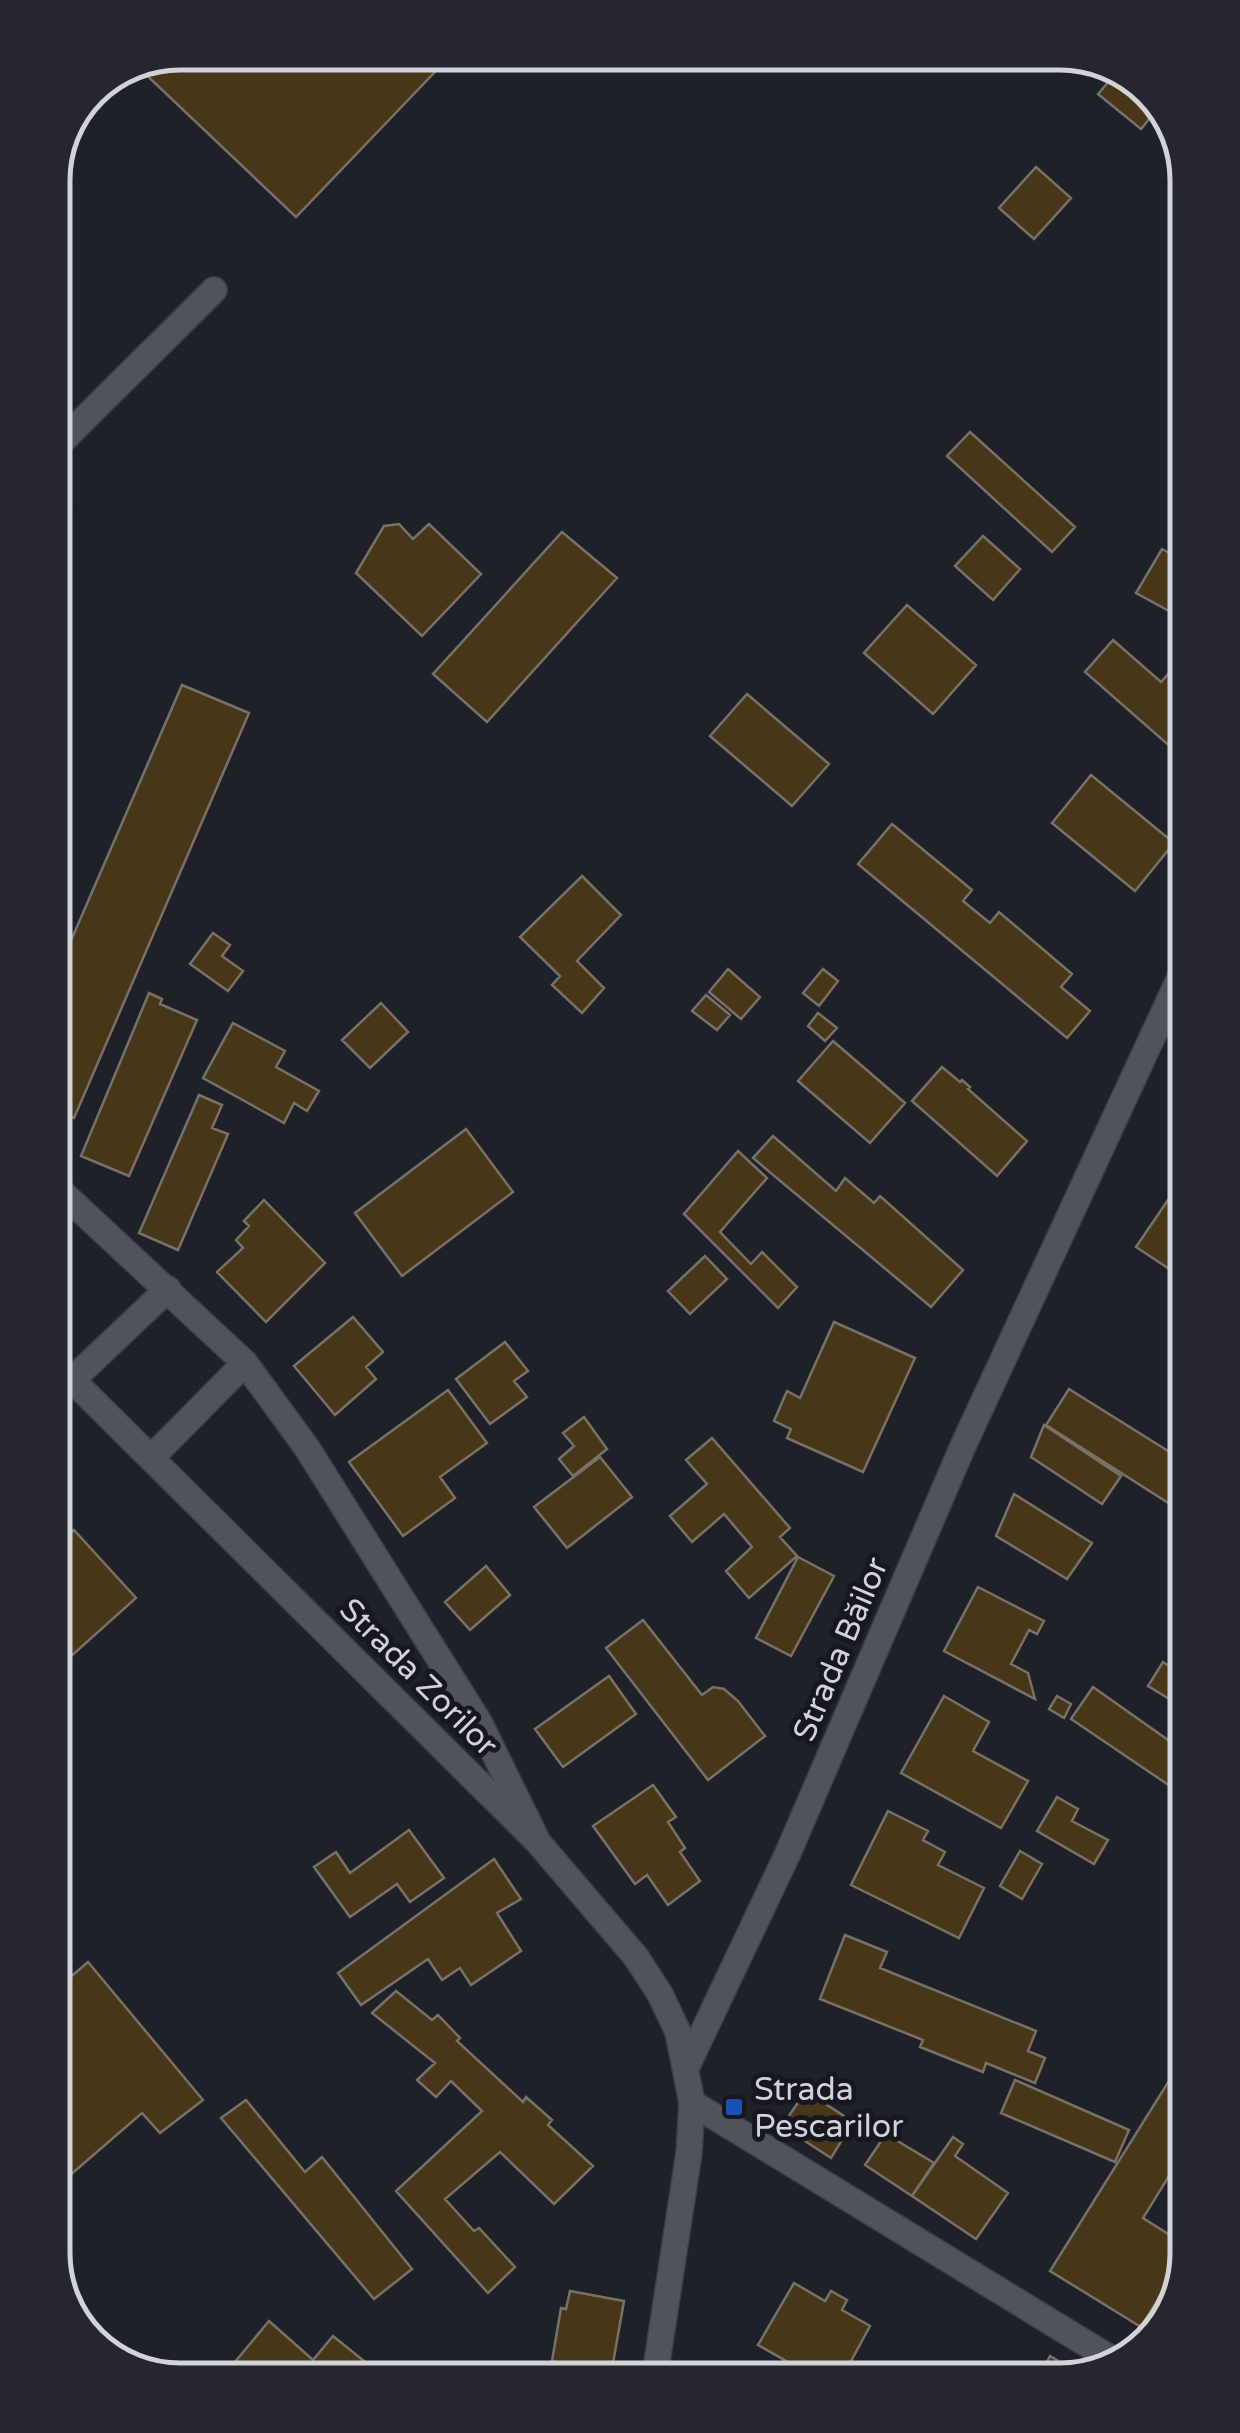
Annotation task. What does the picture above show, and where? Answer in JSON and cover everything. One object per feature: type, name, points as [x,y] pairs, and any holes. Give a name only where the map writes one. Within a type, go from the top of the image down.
[{"type":"street","points":[[70,433],[214,290]]},
{"type":"street","name":"Strada Băilor","points":[[686,2068],[788,1853],[963,1446],[1170,999]]},
{"type":"street","points":[[70,1200],[245,1364],[307,1448],[479,1722],[537,1841]]},
{"type":"street","points":[[70,1369],[168,1290]]},
{"type":"street","points":[[152,1457],[245,1364]]},
{"type":"street","name":"Strada Zorilor","points":[[70,1376],[537,1841],[636,1957],[678,2032],[686,2068]]},
{"type":"street","points":[[657,2363],[689,2153],[692,2103],[686,2068]]},
{"type":"street","points":[[692,2103],[1103,2354]]},
{"type":"building","points":[[180,70],[437,70],[296,217],[147,75]]},
{"type":"building","points":[[1109,81],[1138,102],[1150,118],[1141,129],[1098,94]]},
{"type":"building","points":[[1036,167],[1071,198],[1034,239],[999,208]]},
{"type":"building","points":[[970,432],[1075,527],[1052,552],[947,456]]},
{"type":"building","points":[[399,524],[413,539],[429,524],[481,574],[422,636],[356,573],[384,526]]},
{"type":"building","points":[[562,532],[617,578],[487,722],[433,674]]},
{"type":"building","points":[[983,536],[1020,569],[993,600],[955,566]]},
{"type":"building","points":[[1162,549],[1170,553],[1170,612],[1136,593]]},
{"type":"building","points":[[907,605],[976,665],[933,714],[864,653]]},
{"type":"building","points":[[1113,640],[1161,682],[1169,673],[1170,746],[1085,672]]},
{"type":"building","points":[[182,685],[249,713],[74,1118],[70,1116],[70,943]]},
{"type":"building","points":[[747,694],[829,764],[792,806],[710,736]]},
{"type":"building","points":[[1091,775],[1170,840],[1170,848],[1135,891],[1052,823]]},
{"type":"building","points":[[892,824],[972,890],[963,901],[990,923],[999,912],[1072,974],[1061,987],[1090,1011],[1067,1038],[858,864]]},
{"type":"building","points":[[582,876],[621,915],[577,961],[604,988],[582,1013],[552,985],[560,976],[520,937]]},
{"type":"building","points":[[213,933],[230,945],[222,956],[243,971],[228,991],[190,964]]},
{"type":"building","points":[[728,969],[760,997],[741,1019],[709,992]]},
{"type":"building","points":[[823,969],[838,981],[819,1006],[803,993]]},
{"type":"building","points":[[149,993],[162,999],[160,1004],[197,1020],[129,1176],[81,1156]]},
{"type":"building","points":[[706,995],[730,1015],[717,1030],[692,1011]]},
{"type":"building","points":[[381,1003],[408,1032],[370,1068],[342,1040]]},
{"type":"building","points":[[818,1013],[837,1028],[825,1041],[808,1026]]},
{"type":"building","points":[[233,1023],[285,1051],[276,1067],[319,1091],[307,1111],[294,1103],[284,1123],[203,1078]]},
{"type":"building","points":[[833,1041],[905,1103],[870,1143],[798,1081]]},
{"type":"building","points":[[942,1067],[962,1080],[1027,1141],[997,1176],[912,1101]]},
{"type":"building","points":[[199,1095],[222,1105],[212,1128],[228,1134],[178,1250],[139,1233]]},
{"type":"building","points":[[466,1129],[513,1192],[402,1276],[355,1213]]},
{"type":"building","points":[[773,1136],[836,1191],[845,1178],[874,1203],[880,1196],[963,1270],[931,1307],[753,1158]]},
{"type":"building","points":[[738,1151],[767,1178],[720,1232],[751,1264],[762,1252],[797,1287],[778,1308],[684,1214]]},
{"type":"building","points":[[264,1200],[325,1263],[266,1322],[217,1272],[243,1248],[236,1240],[249,1226],[244,1221]]},
{"type":"building","points":[[1168,1200],[1170,1201],[1170,1269],[1136,1247]]},
{"type":"building","points":[[705,1256],[727,1279],[690,1314],[668,1291]]},
{"type":"building","points":[[353,1317],[383,1352],[366,1367],[376,1379],[335,1415],[294,1366]]},
{"type":"building","points":[[834,1322],[915,1358],[863,1472],[787,1438],[791,1429],[774,1421],[787,1391],[800,1398]]},
{"type":"building","points":[[505,1342],[528,1371],[514,1381],[527,1397],[490,1424],[456,1379]]},
{"type":"building","points":[[1069,1389],[1170,1452],[1170,1504],[1046,1425]]},
{"type":"building","points":[[448,1390],[487,1443],[440,1477],[455,1498],[403,1536],[349,1462]]},
{"type":"building","points":[[584,1417],[607,1449],[573,1476],[559,1459],[574,1446],[563,1433]]},
{"type":"building","points":[[1044,1425],[1121,1476],[1102,1504],[1031,1457]]},
{"type":"building","points":[[712,1438],[790,1528],[780,1537],[797,1556],[749,1598],[726,1571],[752,1547],[724,1514],[692,1542],[670,1516],[707,1484],[686,1460]]},
{"type":"building","points":[[600,1457],[632,1497],[567,1548],[534,1507]]},
{"type":"building","points":[[1014,1494],[1092,1543],[1067,1579],[996,1536]]},
{"type":"building","points":[[74,1530],[136,1598],[70,1657],[70,1533]]},
{"type":"building","points":[[798,1557],[834,1576],[791,1656],[756,1638]]},
{"type":"building","points":[[486,1566],[510,1595],[470,1630],[445,1602]]},
{"type":"building","points":[[978,1587],[1044,1621],[1037,1634],[1029,1630],[1011,1664],[1028,1673],[1035,1699],[944,1651]]},
{"type":"building","points":[[643,1620],[702,1695],[713,1687],[724,1689],[765,1736],[708,1780],[606,1648]]},
{"type":"building","points":[[1163,1662],[1170,1666],[1170,1699],[1148,1686]]},
{"type":"building","points":[[609,1676],[636,1714],[563,1767],[535,1729]]},
{"type":"building","points":[[1093,1687],[1170,1741],[1170,1786],[1071,1719]]},
{"type":"building","points":[[944,1696],[989,1722],[973,1751],[1028,1781],[1001,1828],[901,1773]]},
{"type":"building","points":[[1057,1696],[1071,1704],[1064,1718],[1049,1709]]},
{"type":"building","points":[[653,1785],[676,1817],[668,1822],[685,1848],[680,1852],[700,1881],[668,1905],[647,1875],[635,1884],[593,1826]]},
{"type":"building","points":[[1057,1797],[1078,1809],[1072,1821],[1108,1840],[1094,1864],[1037,1831]]},
{"type":"building","points":[[888,1811],[928,1831],[923,1840],[945,1852],[938,1865],[984,1888],[959,1938],[851,1885]]},
{"type":"building","points":[[409,1830],[444,1878],[410,1902],[397,1884],[350,1917],[314,1867],[336,1852],[350,1873]]},
{"type":"building","points":[[1020,1851],[1042,1864],[1022,1899],[1000,1886]]},
{"type":"building","points":[[494,1859],[521,1899],[497,1913],[521,1951],[471,1985],[460,1968],[442,1980],[428,1959],[361,2005],[338,1973]]},
{"type":"building","points":[[845,1935],[887,1952],[880,1968],[1036,2031],[1028,2051],[1045,2058],[1035,2083],[986,2063],[983,2072],[920,2047],[923,2040],[820,1999]]},
{"type":"building","points":[[88,1962],[203,2100],[160,2133],[142,2113],[70,2175],[70,1977]]},
{"type":"building","points":[[396,1991],[432,2020],[438,2015],[460,2038],[457,2041],[523,2102],[526,2097],[552,2120],[548,2125],[593,2166],[554,2204],[500,2152],[445,2199],[515,2267],[488,2293],[396,2191],[482,2111],[451,2081],[436,2097],[417,2080],[435,2063],[372,2013]]},
{"type":"building","points":[[1170,2079],[1170,2174],[1143,2218],[1170,2235],[1168,2274],[1163,2292],[1141,2327],[1050,2271]]},
{"type":"building","points":[[1015,2080],[1129,2130],[1115,2162],[1001,2113]]},
{"type":"building","points":[[806,2091],[853,2122],[831,2158],[782,2126]]},
{"type":"building","points":[[246,2100],[305,2172],[322,2157],[412,2269],[374,2299],[221,2118]]},
{"type":"building","points":[[886,2134],[934,2163],[912,2196],[865,2165]]},
{"type":"building","points":[[953,2137],[963,2144],[955,2156],[1008,2193],[976,2239],[912,2196]]},
{"type":"building","points":[[794,2283],[825,2301],[831,2291],[847,2300],[842,2310],[870,2326],[850,2363],[790,2363],[758,2345]]},
{"type":"building","points":[[570,2291],[624,2301],[613,2363],[552,2361],[561,2308],[566,2309]]},
{"type":"building","points":[[269,2321],[313,2360],[333,2336],[366,2363],[234,2363]]},
{"type":"place","name":"Strada Pescarilor","points":[[734,2107]]}]
